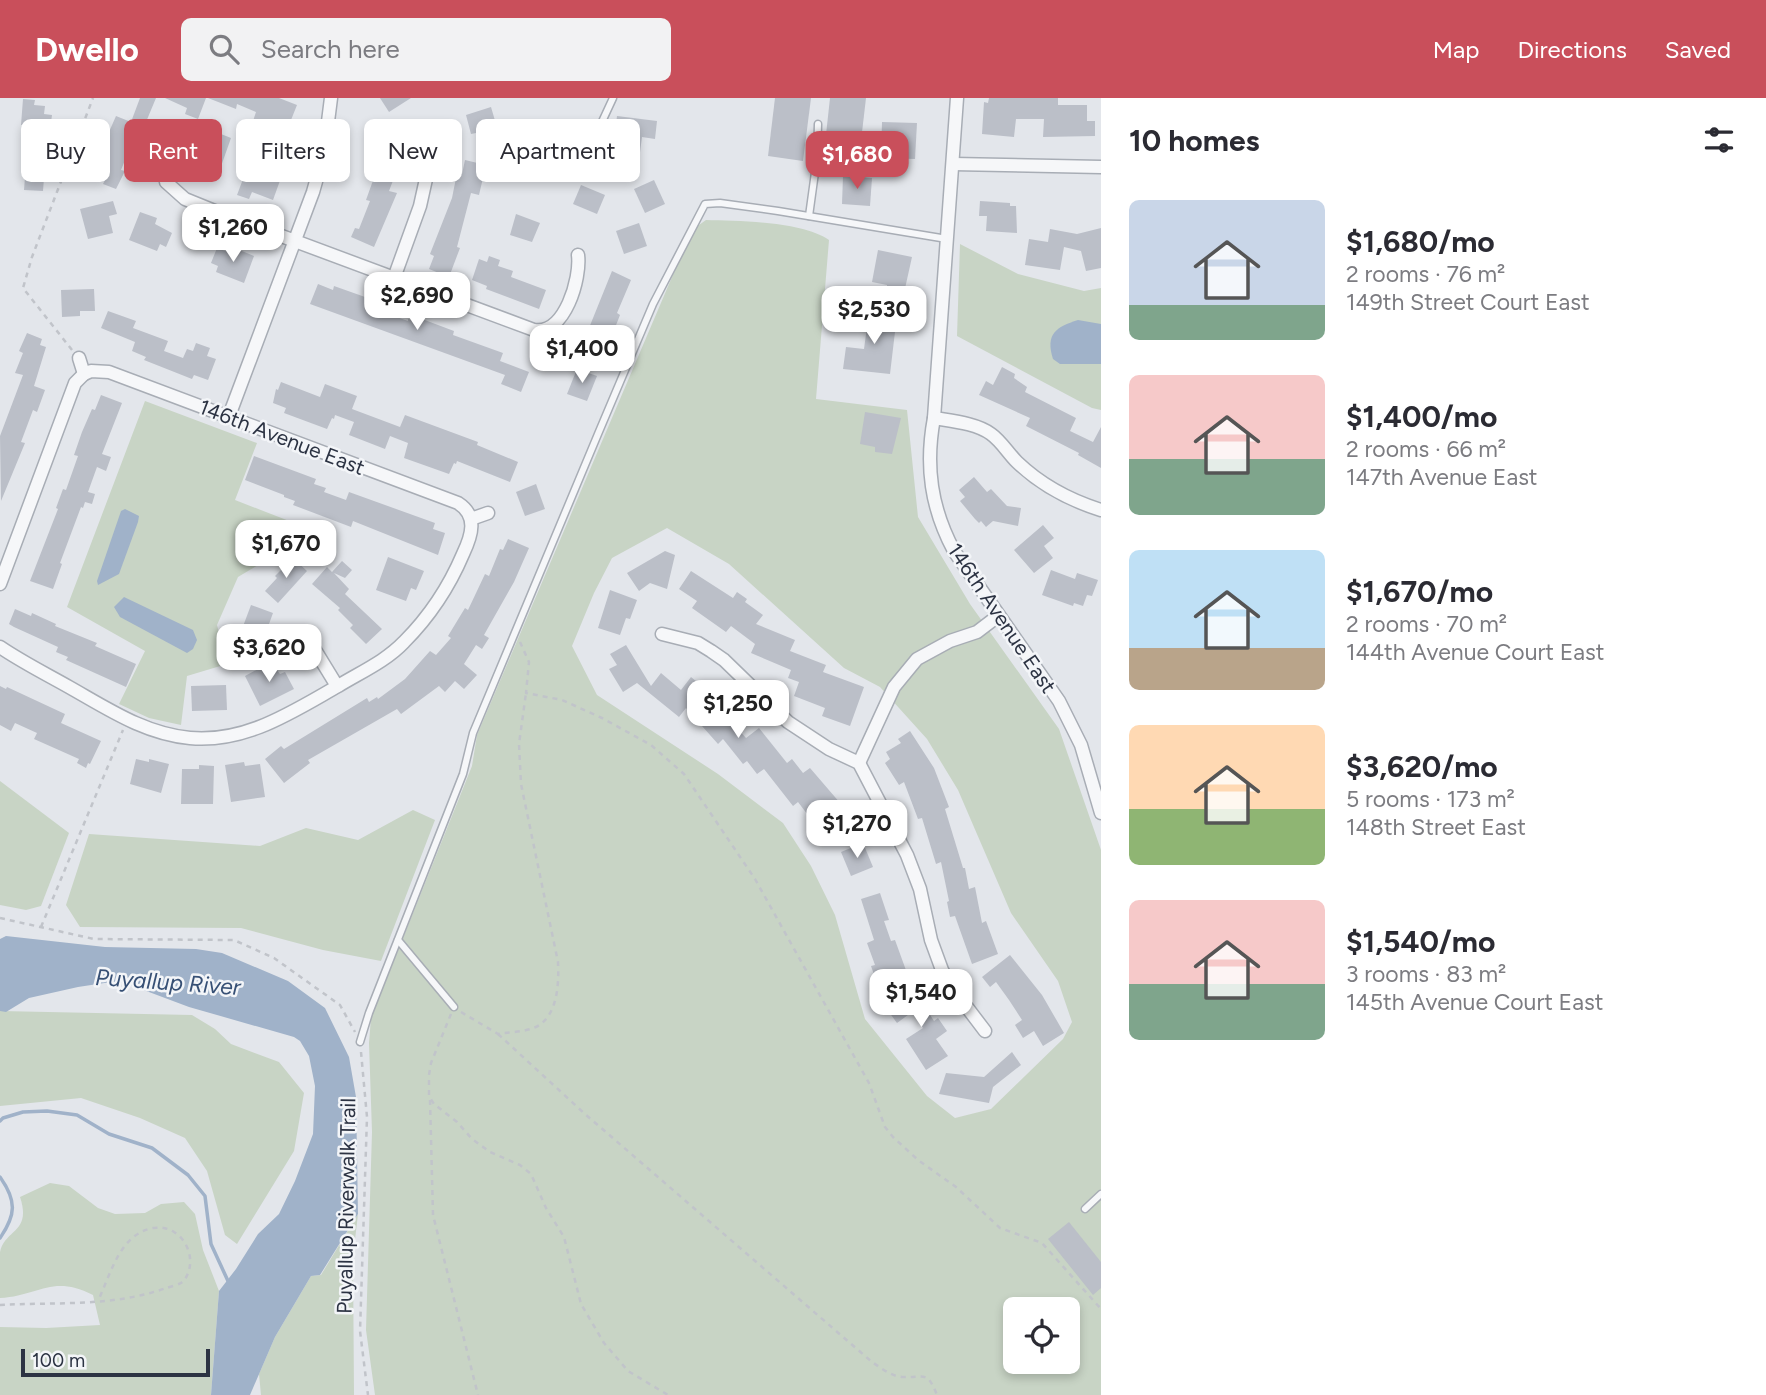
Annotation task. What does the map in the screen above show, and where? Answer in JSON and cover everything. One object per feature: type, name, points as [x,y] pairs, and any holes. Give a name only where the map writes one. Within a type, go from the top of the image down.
[{"type":"street","points":[[229,416],[320,170],[331,98]]},
{"type":"street","name":"146th Avenue East","points":[[957,98],[934,418],[930,439],[930,484],[942,529],[954,551],[1059,701],[1081,745],[1101,813]]},
{"type":"street","points":[[953,164],[1101,167]]},
{"type":"street","points":[[167,182],[185,199],[534,330],[541,331],[552,327],[564,313],[578,274],[578,255]]},
{"type":"street","points":[[394,278],[420,206],[425,182]]},
{"type":"street","points":[[0,584],[75,383],[84,374],[79,358]]},
{"type":"street","name":"146th Avenue East","points":[[84,374],[91,371],[109,372],[229,416],[458,503],[464,507],[471,519]]},
{"type":"street","points":[[934,418],[984,430],[1038,481],[1068,498],[1101,510]]},
{"type":"street","points":[[0,647],[127,720],[162,734],[191,738],[241,734],[289,715],[391,653],[426,618],[455,574],[472,533],[471,519],[488,513]]},
{"type":"street","points":[[859,763],[894,687],[917,659],[950,641],[976,632],[998,616]]},
{"type":"street","points":[[662,634],[698,643],[711,651],[724,660],[788,722],[829,749],[859,763],[907,855],[920,889],[931,940],[942,970],[950,985],[985,1031]]},
{"type":"street","points":[[307,637],[337,687]]},
{"type":"lane","points":[[603,119],[613,98]]},
{"type":"lane","points":[[809,216],[817,158],[818,124]]},
{"type":"lane","points":[[360,1042],[463,774],[473,733],[653,304],[705,204],[720,203],[947,239]]},
{"type":"lane","points":[[398,940],[454,1007]]},
{"type":"lane","points":[[1085,1209],[1101,1194]]},
{"type":"path","points":[[79,358],[23,289],[32,257],[93,98]]},
{"type":"path","points":[[498,1034],[533,1028],[540,1024],[556,1000],[559,979],[558,962],[522,784],[519,744],[528,656],[522,644],[513,636]]},
{"type":"path","points":[[526,693],[562,700],[614,724],[665,755],[684,774],[755,879],[869,1083],[885,1127],[918,1160],[956,1186],[1000,1227],[1042,1243],[1101,1309]]},
{"type":"path","points":[[41,927],[127,720]]},
{"type":"path","name":"Puyallup Riverwalk Trail","points":[[0,918],[94,939],[233,940],[274,958],[340,1005],[360,1042],[367,1117],[359,1331],[368,1395]]},
{"type":"path","points":[[478,1395],[433,1215],[429,1075],[431,1063],[454,1007],[498,1034],[585,1114],[872,1362],[892,1375],[925,1376],[930,1379],[937,1395]]},
{"type":"path","points":[[429,1096],[434,1104],[457,1122],[472,1139],[490,1152],[520,1165],[531,1174],[546,1208],[564,1237],[581,1304],[604,1343],[628,1371],[668,1395]]},
{"type":"path","points":[[0,1305],[97,1301],[154,1292],[182,1282],[188,1273],[190,1259],[180,1236],[170,1229],[159,1227],[141,1230],[125,1243],[97,1301]]},
{"type":"green space","points":[[706,220],[753,222],[803,229],[829,240],[816,399],[907,410],[918,517],[970,604],[1059,729],[1101,850],[1101,1395],[375,1395],[366,1330],[372,1132],[369,1043],[371,1018],[472,766],[477,735],[692,230]],"holes":[[[667,528],[729,564],[844,668],[880,687],[927,739],[958,790],[1011,913],[1058,981],[1072,1022],[1063,1039],[991,1109],[955,1118],[927,1096],[865,1019],[835,915],[811,866],[783,823],[718,774],[597,695],[572,646],[612,558]]]},
{"type":"green space","points":[[960,244],[1018,274],[1084,291],[1101,288],[1101,410],[1092,408],[957,336]]},
{"type":"green space","points":[[145,401],[257,443],[235,500],[315,531],[238,577],[217,625],[227,664],[187,676],[181,725],[149,718],[119,704],[145,651],[67,607]]},
{"type":"green space","points":[[0,781],[69,833],[41,906],[26,910],[0,905]]},
{"type":"green space","points":[[413,810],[435,820],[381,961],[323,950],[241,928],[80,927],[66,905],[89,834],[260,846],[306,828],[358,840]]},
{"type":"green space","points":[[0,1011],[192,1015],[215,1029],[231,1044],[279,1062],[304,1093],[294,1151],[237,1244],[225,1235],[207,1171],[185,1138],[140,1118],[81,1098],[0,1106]]},
{"type":"green space","points":[[50,1183],[69,1186],[98,1208],[115,1214],[145,1213],[161,1204],[184,1202],[195,1214],[203,1250],[219,1291],[211,1395],[0,1395],[0,1327],[100,1325],[93,1295],[79,1289],[56,1286],[0,1298],[0,1252],[23,1218],[20,1197]]},
{"type":"green space","points":[[358,1214],[353,1257],[354,1395],[261,1395],[259,1374],[275,1337],[311,1276],[321,1275]]},
{"type":"water","points":[[1078,320],[1101,324],[1101,364],[1060,364],[1053,359],[1050,343],[1054,333]]},
{"type":"water","points":[[125,509],[139,516],[138,522],[119,574],[98,585],[97,581],[121,511]]},
{"type":"water","points":[[124,597],[193,630],[197,640],[193,649],[187,653],[120,617],[114,607]]},
{"type":"water","name":"Puyallup River","points":[[6,936],[105,947],[196,949],[222,953],[288,981],[325,1008],[349,1057],[356,1097],[358,1214],[320,1275],[311,1276],[275,1337],[250,1395],[211,1395],[219,1291],[258,1234],[279,1214],[313,1134],[315,1086],[309,1056],[300,1041],[294,1037],[189,1007],[125,983],[111,982],[78,987],[29,998],[6,1012],[0,1011],[0,939]]},
{"type":"building","points":[[140,98],[156,98],[147,119],[132,119]]},
{"type":"building","points":[[165,98],[206,98],[198,119],[185,114],[187,108]]},
{"type":"building","points":[[208,98],[279,98],[297,105],[291,119],[254,119],[256,112],[237,104],[236,109]]},
{"type":"building","points":[[380,98],[411,98],[389,112]]},
{"type":"building","points":[[775,98],[811,98],[803,161],[768,156]]},
{"type":"building","points":[[830,98],[866,98],[859,158],[824,153]]},
{"type":"building","points":[[989,98],[1058,98],[1058,105],[1087,105],[1087,121],[1095,121],[1095,136],[1043,137],[1044,119],[1016,119],[1014,137],[982,134],[984,102],[988,103]]},
{"type":"building","points":[[23,99],[35,100],[34,105],[45,106],[44,114],[52,115],[51,119],[21,119]]},
{"type":"building","points":[[491,107],[495,119],[476,119],[476,133],[471,134],[466,115]]},
{"type":"building","points":[[116,116],[124,119],[124,163],[121,170],[124,173],[116,189],[103,184],[110,182],[110,130]]},
{"type":"building","points":[[617,116],[657,121],[655,139],[642,137],[640,152],[640,119],[617,119]]},
{"type":"building","points":[[882,122],[917,123],[915,159],[881,158]]},
{"type":"building","points":[[222,134],[231,138],[222,164]]},
{"type":"building","points":[[465,160],[476,163],[476,182],[482,182],[479,195],[471,193],[457,247],[460,248],[449,277],[429,269],[434,256],[430,254],[452,198],[455,182],[462,182]]},
{"type":"building","points":[[843,176],[872,178],[870,206],[842,204]]},
{"type":"building","points":[[654,180],[665,204],[645,213],[634,189]]},
{"type":"building","points":[[25,182],[44,182],[43,191],[24,190]]},
{"type":"building","points":[[242,182],[279,182],[273,200],[252,192],[249,199],[237,195]]},
{"type":"building","points":[[372,182],[392,182],[389,191],[397,193],[374,247],[351,237],[355,228],[359,229],[370,201],[366,200]]},
{"type":"building","points":[[581,185],[605,195],[597,214],[573,204]]},
{"type":"building","points":[[113,201],[117,214],[109,216],[113,233],[88,239],[80,209]]},
{"type":"building","points":[[980,201],[1010,203],[1010,206],[1016,206],[1017,233],[986,231],[987,216],[979,216]]},
{"type":"building","points":[[140,212],[157,218],[155,224],[172,233],[166,247],[160,244],[157,251],[129,240]]},
{"type":"building","points":[[516,214],[540,223],[532,242],[510,235]]},
{"type":"building","points":[[639,223],[647,246],[624,254],[616,231]]},
{"type":"building","points":[[1101,228],[1101,268],[1086,271],[1081,251],[1064,247],[1060,270],[1025,265],[1029,239],[1048,242],[1050,229],[1077,234]]},
{"type":"building","points":[[217,248],[234,254],[237,249],[254,256],[244,283],[216,272],[218,266],[211,263]]},
{"type":"building","points":[[878,250],[912,257],[904,293],[887,290],[887,285],[872,282]]},
{"type":"building","points":[[489,256],[500,260],[498,266],[513,271],[511,277],[546,290],[539,309],[486,289],[487,286],[472,280],[479,259],[487,262]]},
{"type":"building","points":[[612,271],[631,280],[617,313],[620,315],[611,338],[589,328]]},
{"type":"building","points":[[318,284],[333,290],[334,286],[365,297],[380,303],[377,310],[408,321],[413,320],[414,316],[454,331],[453,335],[503,353],[500,361],[529,372],[521,392],[501,384],[505,375],[310,304]]},
{"type":"building","points":[[94,289],[95,311],[80,311],[80,316],[62,317],[61,290]]},
{"type":"building","points":[[108,311],[136,321],[133,328],[168,341],[164,351],[183,358],[187,349],[193,351],[196,343],[210,348],[207,356],[216,359],[208,380],[194,375],[192,379],[144,360],[146,357],[132,351],[135,342],[101,328]]},
{"type":"building","points":[[869,312],[897,315],[890,374],[843,369],[846,347],[864,349]]},
{"type":"building","points":[[27,333],[42,339],[40,345],[46,347],[34,386],[45,390],[37,412],[33,410],[21,442],[25,443],[1,501],[0,436],[23,375],[15,373],[23,353],[19,351]]},
{"type":"building","points":[[1002,367],[1015,374],[1014,378],[1027,387],[1025,392],[1076,418],[1070,431],[1093,442],[1101,427],[1101,468],[1078,455],[1079,453],[1026,426],[1030,418],[979,395],[986,381],[993,385]]},
{"type":"building","points":[[577,369],[597,376],[587,401],[567,394]]},
{"type":"building","points":[[281,382],[320,397],[325,384],[357,396],[352,409],[400,427],[405,415],[478,442],[477,445],[518,462],[510,482],[457,461],[449,474],[404,458],[408,443],[390,436],[385,449],[349,435],[354,422],[335,415],[327,429],[284,413],[286,408],[273,403],[276,389],[278,390]]},
{"type":"building","points":[[101,395],[122,403],[102,454],[111,457],[106,471],[97,467],[88,492],[95,494],[92,504],[85,502],[83,508],[81,507],[53,589],[30,581],[63,489],[66,490],[78,456],[74,455],[82,432]]},
{"type":"building","points":[[865,412],[901,418],[892,454],[875,452],[875,447],[860,444]]},
{"type":"building","points":[[254,456],[316,479],[314,484],[326,488],[324,492],[346,500],[349,492],[435,523],[433,529],[445,533],[438,555],[353,521],[351,527],[293,505],[295,501],[284,495],[245,480]]},
{"type":"building","points":[[974,477],[987,492],[991,489],[1007,506],[1021,508],[1018,526],[993,521],[986,527],[975,519],[960,501],[965,497],[959,490]]},
{"type":"building","points":[[536,484],[545,509],[525,516],[516,492]]},
{"type":"building","points":[[1043,525],[1054,538],[1044,546],[1053,558],[1034,573],[1014,550]]},
{"type":"building","points":[[508,539],[529,548],[514,582],[484,635],[489,638],[482,649],[476,645],[464,664],[477,675],[464,689],[455,681],[445,692],[439,686],[401,714],[397,709],[308,760],[310,763],[284,783],[265,759],[281,746],[284,749],[367,698],[369,702],[377,697],[378,699],[405,679],[430,651],[436,655],[451,638],[448,636],[465,608],[468,610],[485,574],[489,576],[500,549],[503,550]]},
{"type":"building","points":[[665,551],[675,555],[667,589],[650,583],[639,591],[627,573]]},
{"type":"building","points":[[388,557],[424,571],[416,590],[411,588],[406,601],[376,590]]},
{"type":"building","points":[[293,558],[307,571],[278,603],[265,591]]},
{"type":"building","points":[[342,561],[352,570],[345,578],[334,573],[349,589],[345,594],[382,629],[366,644],[350,628],[353,625],[338,610],[340,608],[312,584],[327,567],[332,572]]},
{"type":"building","points":[[1051,570],[1075,579],[1077,573],[1098,580],[1092,596],[1087,595],[1083,606],[1074,603],[1073,606],[1042,595]]},
{"type":"building","points":[[691,571],[733,598],[737,592],[747,599],[745,602],[763,615],[756,624],[795,640],[790,651],[826,665],[823,672],[864,687],[850,726],[822,716],[825,708],[794,696],[799,682],[788,678],[791,670],[751,653],[755,644],[731,626],[726,632],[692,608],[697,601],[679,589]]},
{"type":"building","points":[[610,590],[637,600],[620,635],[598,628]]},
{"type":"building","points":[[251,605],[273,613],[255,652],[239,647],[246,631],[242,629]]},
{"type":"building","points":[[15,609],[31,616],[32,613],[136,664],[126,687],[66,660],[68,657],[56,652],[58,647],[9,624]]},
{"type":"building","points":[[626,645],[651,686],[661,673],[681,690],[691,677],[714,696],[720,691],[732,704],[723,712],[746,738],[759,728],[787,763],[792,759],[803,773],[810,768],[853,818],[830,836],[818,820],[814,823],[798,802],[793,806],[764,769],[757,774],[747,761],[743,764],[723,739],[718,744],[686,708],[679,717],[637,683],[623,692],[609,669],[617,665],[610,654]]},
{"type":"building","points":[[271,662],[280,674],[285,672],[294,689],[260,706],[245,676]]},
{"type":"building","points":[[226,685],[227,710],[192,711],[191,686]]},
{"type":"building","points":[[0,686],[65,714],[61,723],[101,741],[90,764],[88,763],[86,768],[77,763],[79,759],[34,739],[37,733],[15,723],[11,731],[0,725]]},
{"type":"building","points":[[910,731],[934,768],[949,807],[945,809],[965,868],[969,889],[975,887],[982,923],[986,921],[998,954],[972,964],[955,916],[950,917],[941,862],[936,864],[922,818],[918,819],[904,782],[899,785],[885,763],[890,759],[886,752],[901,743],[898,739]]},
{"type":"building","points":[[136,759],[169,764],[161,793],[130,784]]},
{"type":"building","points":[[244,762],[245,766],[260,764],[265,797],[231,802],[225,765]]},
{"type":"building","points":[[199,765],[214,766],[213,804],[181,804],[182,769],[199,769]]},
{"type":"building","points":[[863,843],[873,867],[851,876],[841,852]]},
{"type":"building","points":[[880,893],[889,920],[884,921],[891,941],[895,940],[907,973],[877,983],[871,966],[875,965],[867,943],[874,940],[861,899]]},
{"type":"building","points":[[1010,955],[1042,995],[1064,1033],[1043,1046],[1034,1031],[1023,1038],[1015,1025],[1022,1020],[1009,1000],[996,982],[990,987],[982,977]]},
{"type":"building","points":[[913,989],[934,1021],[938,1018],[947,1031],[936,1039],[948,1056],[926,1070],[906,1039],[923,1028],[912,1012],[897,1023],[886,1008]]},
{"type":"building","points":[[1012,1052],[1021,1065],[993,1087],[989,1103],[939,1094],[946,1073],[984,1077]]},
{"type":"building","points":[[1069,1222],[1101,1262],[1101,1288],[1093,1295],[1048,1239]]},
{"type":"waterway","points":[[0,1121],[23,1112],[47,1111],[77,1115],[109,1134],[152,1148],[188,1175],[205,1196],[211,1244],[228,1281]]},
{"type":"waterway","points":[[0,1177],[12,1201],[12,1215],[0,1238]]}]
